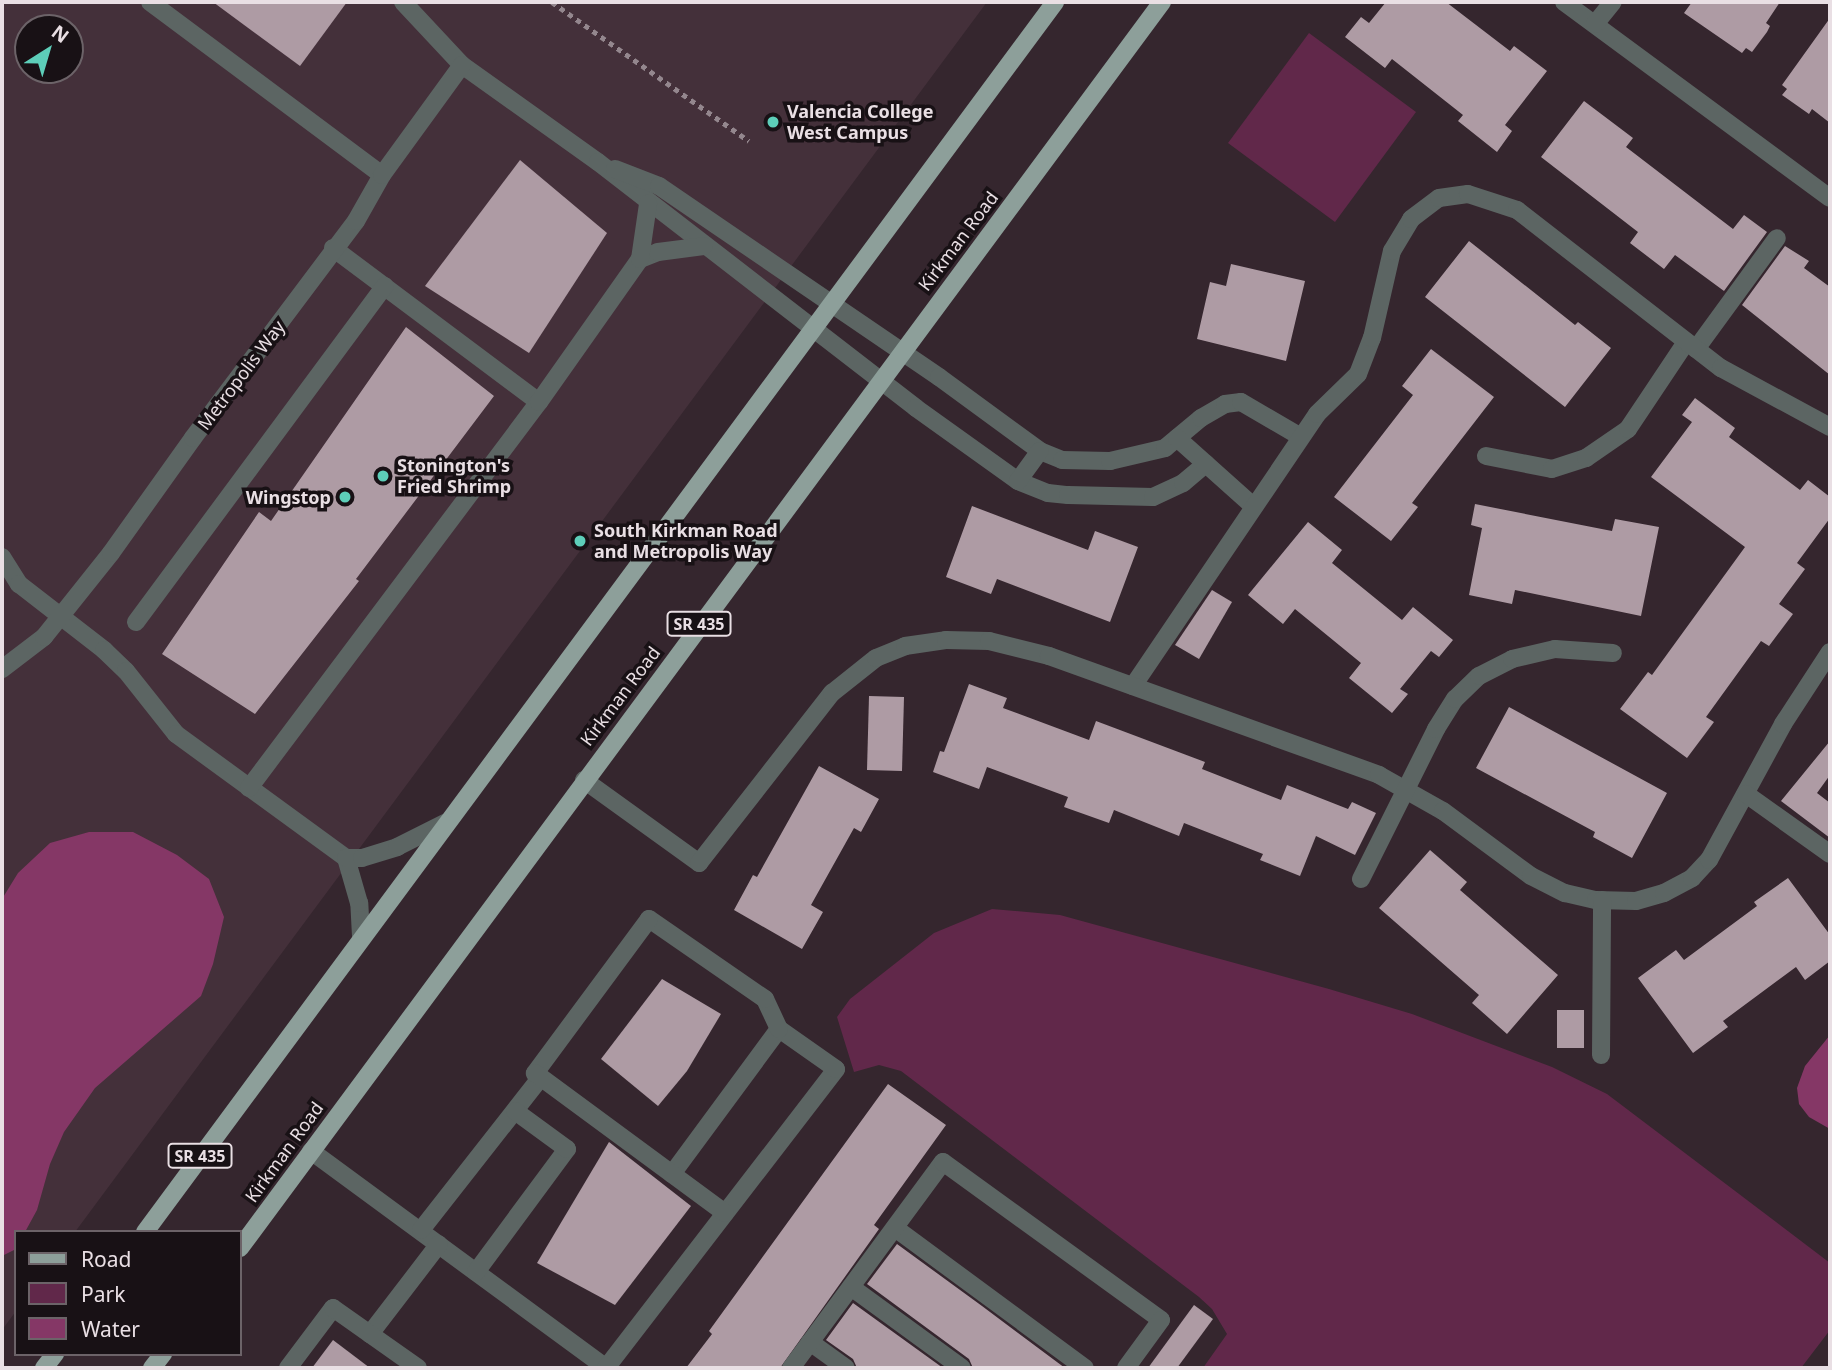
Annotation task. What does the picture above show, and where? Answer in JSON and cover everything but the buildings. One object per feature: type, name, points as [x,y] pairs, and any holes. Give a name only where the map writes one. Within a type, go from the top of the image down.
[{"type":"main road","name":"SR 435","points":[[146,1230],[444,823],[1055,2]]},
{"type":"main road","name":"Kirkman Road","points":[[242,1245],[1162,2]]},
{"type":"street","points":[[150,2],[383,175]]},
{"type":"street","points":[[403,2],[462,65],[598,162],[648,204],[1018,481],[1048,492],[1068,495],[1153,497],[1183,483],[1206,464]]},
{"type":"street","points":[[1564,2],[1830,198]]},
{"type":"street","points":[[1595,24],[1613,2]]},
{"type":"street","name":"Metropolis Way","points":[[2,669],[44,636],[111,553],[333,248],[356,221],[383,175],[462,65]]},
{"type":"street","points":[[598,162],[659,186],[902,352],[1040,451],[1062,460],[1110,461],[1165,448],[1217,408],[1241,402],[1301,437]]},
{"type":"street","points":[[1133,686],[1317,414],[1358,374],[1372,338],[1392,251],[1411,219],[1439,198],[1468,194],[1517,210],[1721,368],[1830,427]]},
{"type":"street","points":[[249,788],[540,402],[640,260],[648,204]]},
{"type":"street","points":[[1486,456],[1552,469],[1586,458],[1628,429],[1777,237]]},
{"type":"street","points":[[640,260],[658,252],[704,246]]},
{"type":"street","points":[[333,248],[540,402]]},
{"type":"street","points":[[136,622],[385,286]]},
{"type":"street","points":[[1177,438],[1253,506]]},
{"type":"street","points":[[1018,481],[1040,451]]},
{"type":"street","points":[[2,556],[19,584],[126,671],[176,734],[346,858],[362,858],[397,847],[444,823]]},
{"type":"street","points":[[584,780],[699,863],[832,693],[876,658],[905,646],[946,640],[989,640],[1049,656],[1379,775],[1443,811],[1531,876],[1565,893],[1602,900],[1636,901],[1664,893],[1692,878],[1709,860],[1783,724],[1830,652]]},
{"type":"street","points":[[1361,878],[1455,699],[1479,676],[1512,659],[1555,649],[1613,653]]},
{"type":"street","points":[[1746,794],[1830,854]]},
{"type":"street","points":[[346,858],[359,903],[361,936]]},
{"type":"street","points":[[1601,1055],[1602,900]]},
{"type":"street","points":[[311,1151],[606,1368],[836,1069],[779,1029],[765,999],[649,919],[535,1073],[725,1213]]},
{"type":"street","points":[[672,1174],[779,1029]]},
{"type":"street","points":[[421,1230],[541,1077]]},
{"type":"street","points":[[477,1272],[567,1149],[515,1111]]},
{"type":"street","points":[[791,1368],[943,1162],[1161,1320],[1126,1368]]},
{"type":"street","points":[[895,1228],[1085,1368]]},
{"type":"street","points":[[370,1334],[439,1244]]},
{"type":"street","points":[[851,1287],[962,1368]]},
{"type":"street","points":[[288,1368],[333,1308],[370,1334],[406,1365]]},
{"type":"street","points":[[810,1342],[846,1368]]},
{"type":"path","points":[[552,2],[749,141]]},
{"type":"shaded area","points":[[2,2],[987,2],[76,1230],[14,1230],[14,1314],[2,1330]]},
{"type":"green space","points":[[1309,33],[1416,112],[1335,222],[1228,143]]},
{"type":"green space","points":[[992,909],[1060,915],[1329,989],[1412,1014],[1552,1067],[1607,1094],[1830,1263],[1830,1330],[1801,1368],[1203,1368],[1227,1334],[1212,1309],[1199,1297],[901,1071],[879,1065],[854,1072],[837,1017],[850,999],[934,933]]},
{"type":"water","points":[[89,832],[133,832],[177,855],[209,879],[224,917],[213,964],[201,996],[95,1088],[64,1132],[50,1164],[37,1210],[26,1230],[14,1230],[14,1250],[2,1256],[2,899],[18,873],[50,843]]},
{"type":"water","points":[[1830,1035],[1830,1129],[1809,1117],[1799,1104],[1797,1088],[1805,1066]]},
{"type":"place","name":"Valencia College West Campus","points":[[773,122]]},
{"type":"place","name":"Stonington's Fried Shrimp","points":[[383,476]]},
{"type":"place","name":"Wingstop","points":[[345,497]]},
{"type":"place","name":"South Kirkman Road and Metropolis Way","points":[[580,541]]}]
